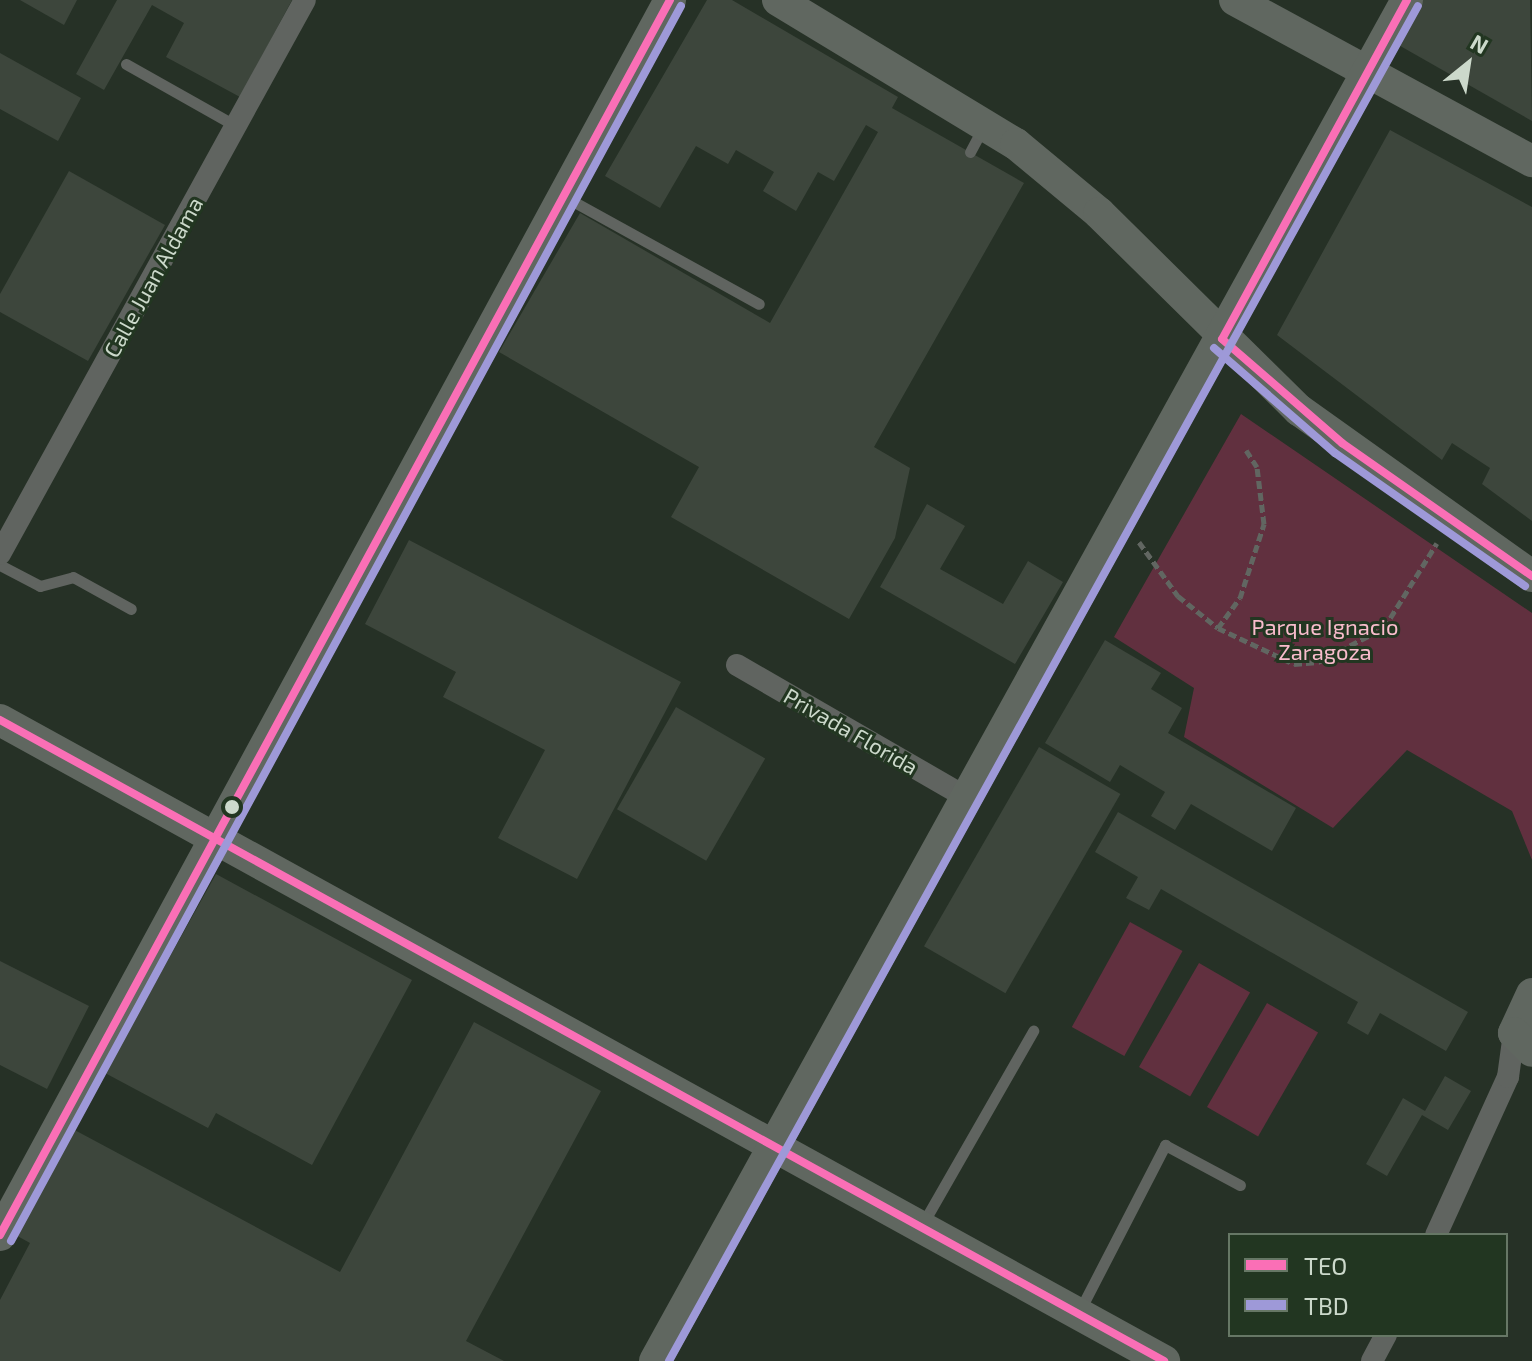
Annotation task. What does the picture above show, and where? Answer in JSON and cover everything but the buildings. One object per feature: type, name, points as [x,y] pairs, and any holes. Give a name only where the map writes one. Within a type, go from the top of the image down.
[{"type":"main road","points":[[0,1235],[210,837],[670,0]]},
{"type":"main road","points":[[778,0],[977,138],[1099,213],[1222,339],[1299,410],[1449,520],[1532,576]]},
{"type":"main road","points":[[1235,0],[1532,161]]},
{"type":"main road","points":[[655,1361],[770,1147],[1222,339],[1407,0]]},
{"type":"main road","points":[[0,720],[770,1147],[1164,1361]]},
{"type":"main road","points":[[1523,1042],[1532,994]]},
{"type":"street","name":"Calle Juan Aldama","points":[[0,554],[305,0]]},
{"type":"street","name":"Privada Florida","points":[[737,665],[966,797]]},
{"type":"street","points":[[1437,1233],[1523,1042]]},
{"type":"street","points":[[1372,1361],[1385,1337]]},
{"type":"lane","points":[[126,64],[236,126]]},
{"type":"lane","points":[[563,195],[759,304]]},
{"type":"lane","points":[[0,565],[40,586],[73,577],[131,609]]},
{"type":"lane","points":[[920,1228],[1033,1031]]},
{"type":"lane","points":[[1078,1314],[1165,1145],[1240,1185]]},
{"type":"path","points":[[1218,628],[1240,598],[1264,524],[1257,467],[1246,450]]},
{"type":"path","points":[[1122,518],[1178,596],[1218,628],[1294,664],[1318,662],[1384,628],[1412,591],[1449,520]]},
{"type":"green space","name":"Parque Ignacio Zaragoza","points":[[1241,414],[1532,613],[1532,860],[1512,811],[1407,750],[1333,828],[1184,737],[1194,688],[1114,637]]},
{"type":"green space","points":[[1130,922],[1182,951],[1124,1056],[1072,1027]]},
{"type":"green space","points":[[1199,963],[1250,992],[1190,1096],[1139,1067]]},
{"type":"green space","points":[[1267,1003],[1318,1032],[1258,1136],[1207,1107]]},
{"type":"transit line","name":"TEO","points":[[0,1235],[670,0]]},
{"type":"transit line","name":"TEO","points":[[1407,0],[1222,339],[1342,443],[1532,576]]},
{"type":"transit line","name":"TBD","points":[[11,1241],[681,6]]},
{"type":"transit line","name":"TBD","points":[[669,1361],[1418,6]]},
{"type":"transit line","name":"TBD","points":[[1214,348],[1335,453],[1525,586]]},
{"type":"transit line","name":"TEO","points":[[0,720],[1164,1361]]}]
